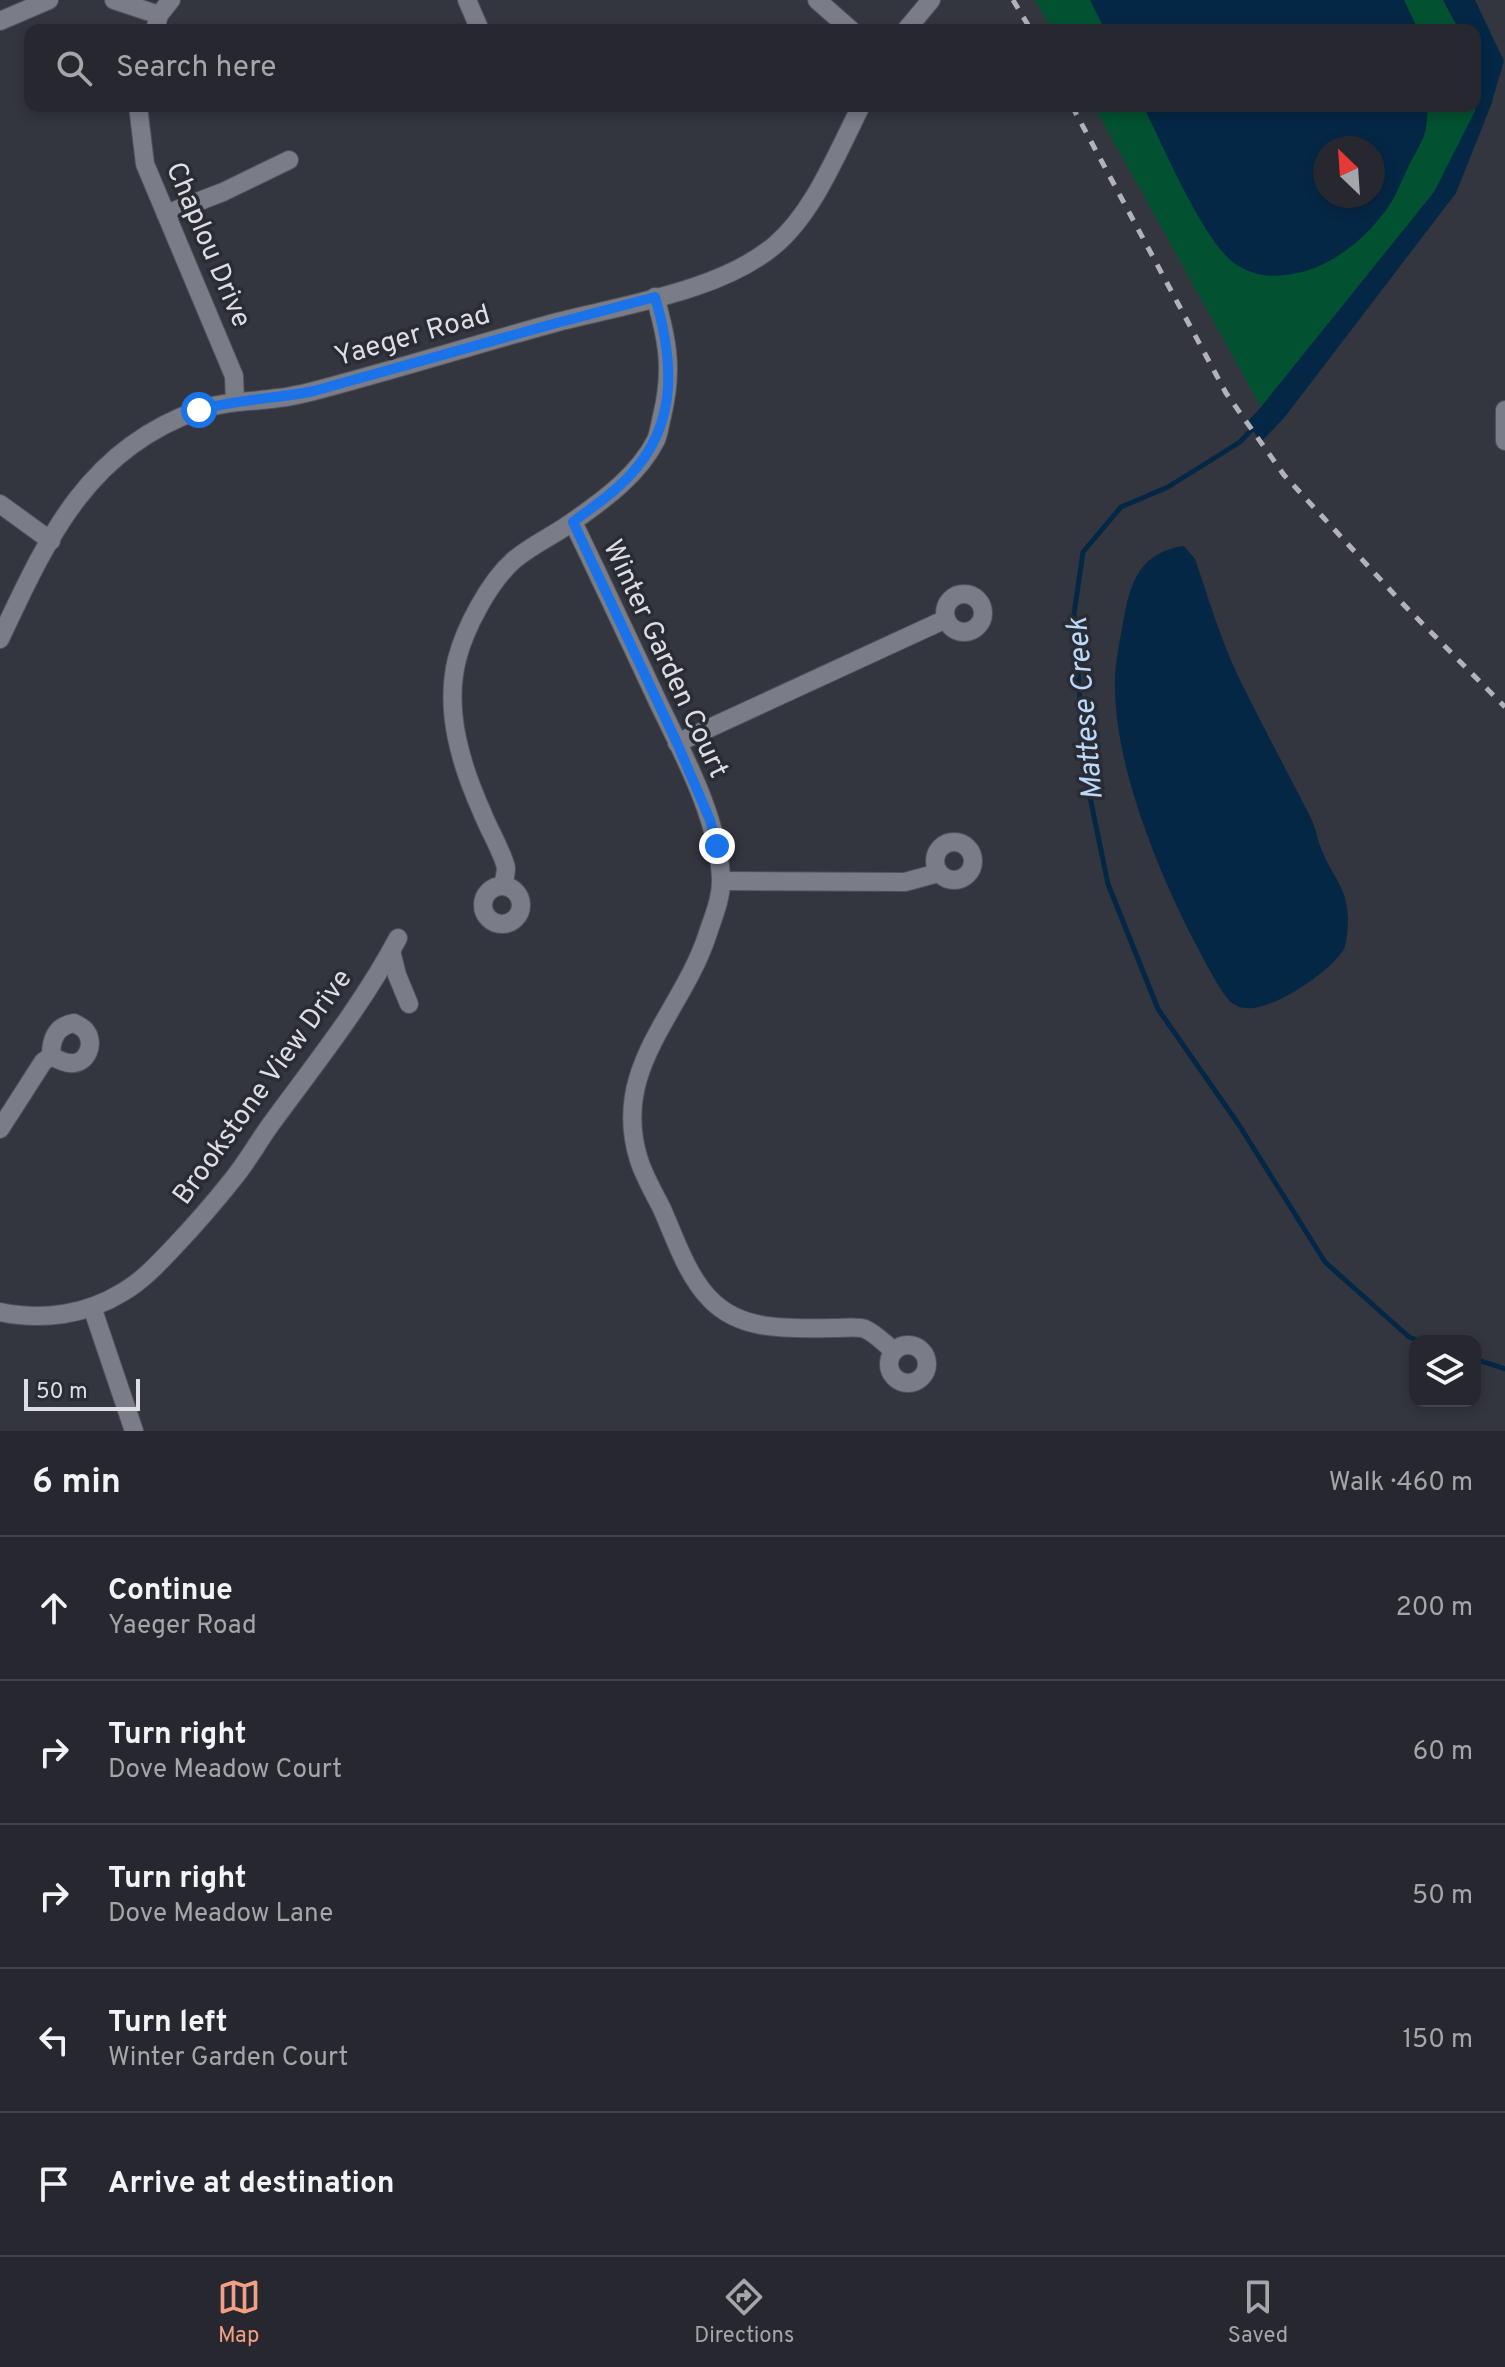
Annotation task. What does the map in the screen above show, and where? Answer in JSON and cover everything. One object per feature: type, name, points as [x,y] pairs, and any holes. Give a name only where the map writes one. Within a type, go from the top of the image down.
[{"type":"street","points":[[0,21],[49,0]]},
{"type":"street","points":[[114,0],[162,15]]},
{"type":"street","points":[[467,0],[477,24]]},
{"type":"street","points":[[817,0],[844,24]]},
{"type":"street","points":[[911,24],[931,0]]},
{"type":"street","name":"Chaplou Drive","points":[[139,112],[145,164],[234,376],[235,402]]},
{"type":"street","name":"Yaeger Road","points":[[0,639],[65,514],[86,485],[139,440],[182,417],[207,408],[314,391],[687,289],[727,275],[763,254],[788,232],[811,201],[858,112]]},
{"type":"street","points":[[166,214],[223,192],[289,160]]},
{"type":"street","points":[[503,886],[506,868],[479,807],[457,742],[452,700],[457,659],[466,635],[500,574],[535,545],[573,522],[619,487],[657,438],[670,367],[666,336],[655,297]]},
{"type":"street","points":[[1505,410],[1505,441]]},
{"type":"street","points":[[0,504],[51,541]]},
{"type":"street","name":"Winter Garden Court","points":[[573,522],[710,820],[721,881],[719,898],[698,961],[659,1028],[635,1085],[631,1120],[639,1160],[692,1273],[708,1298],[724,1312],[753,1325],[865,1329],[894,1351]]},
{"type":"street","points":[[677,743],[946,619]]},
{"type":"street","points":[[721,881],[905,882],[938,873]]},
{"type":"street","name":"Brookstone View Drive","points":[[0,1312],[21,1317],[57,1316],[92,1307],[124,1292],[153,1269],[225,1189],[307,1078],[394,944],[397,975],[409,1004]]},
{"type":"street","points":[[0,1129],[43,1062],[51,1056]]},
{"type":"street","points":[[92,1307],[134,1431]]},
{"type":"green space","points":[[1035,0],[1443,0],[1456,24],[1049,24]]},
{"type":"green space","points":[[1481,110],[1483,112],[1434,192],[1261,407],[1097,112]]},
{"type":"water","points":[[1090,0],[1404,0],[1415,24],[1102,24]]},
{"type":"water","points":[[1443,0],[1475,0],[1504,61],[1491,105],[1456,193],[1284,418],[1261,442],[1247,422],[1434,192],[1474,112],[1481,112],[1481,24],[1456,24]]},
{"type":"water","points":[[1146,112],[1427,112],[1424,136],[1386,210],[1351,247],[1322,264],[1276,276],[1248,271],[1222,251],[1196,213]]},
{"type":"water","points":[[1184,546],[1195,559],[1233,664],[1311,818],[1323,853],[1343,891],[1347,908],[1346,942],[1337,958],[1317,977],[1290,994],[1254,1008],[1240,1007],[1228,999],[1180,913],[1141,819],[1117,720],[1115,671],[1130,591],[1148,561],[1170,549]]},
{"type":"waterway","name":"Mattese Creek","points":[[1255,426],[1240,442],[1168,487],[1121,507],[1083,552],[1074,614],[1085,773],[1108,884],[1158,1009],[1239,1125],[1325,1262],[1409,1337]]},
{"type":"waterway","name":"Mattese Creek","points":[[1481,1361],[1505,1369]]},
{"type":"railway","points":[[1013,0],[1027,24]]},
{"type":"railway","points":[[1075,112],[1226,393],[1284,475],[1405,606],[1505,707]]},
{"type":"route","points":[[199,410],[314,391],[655,297],[668,344],[670,367],[657,438],[619,487],[573,522],[677,743],[710,820],[717,846]]}]
